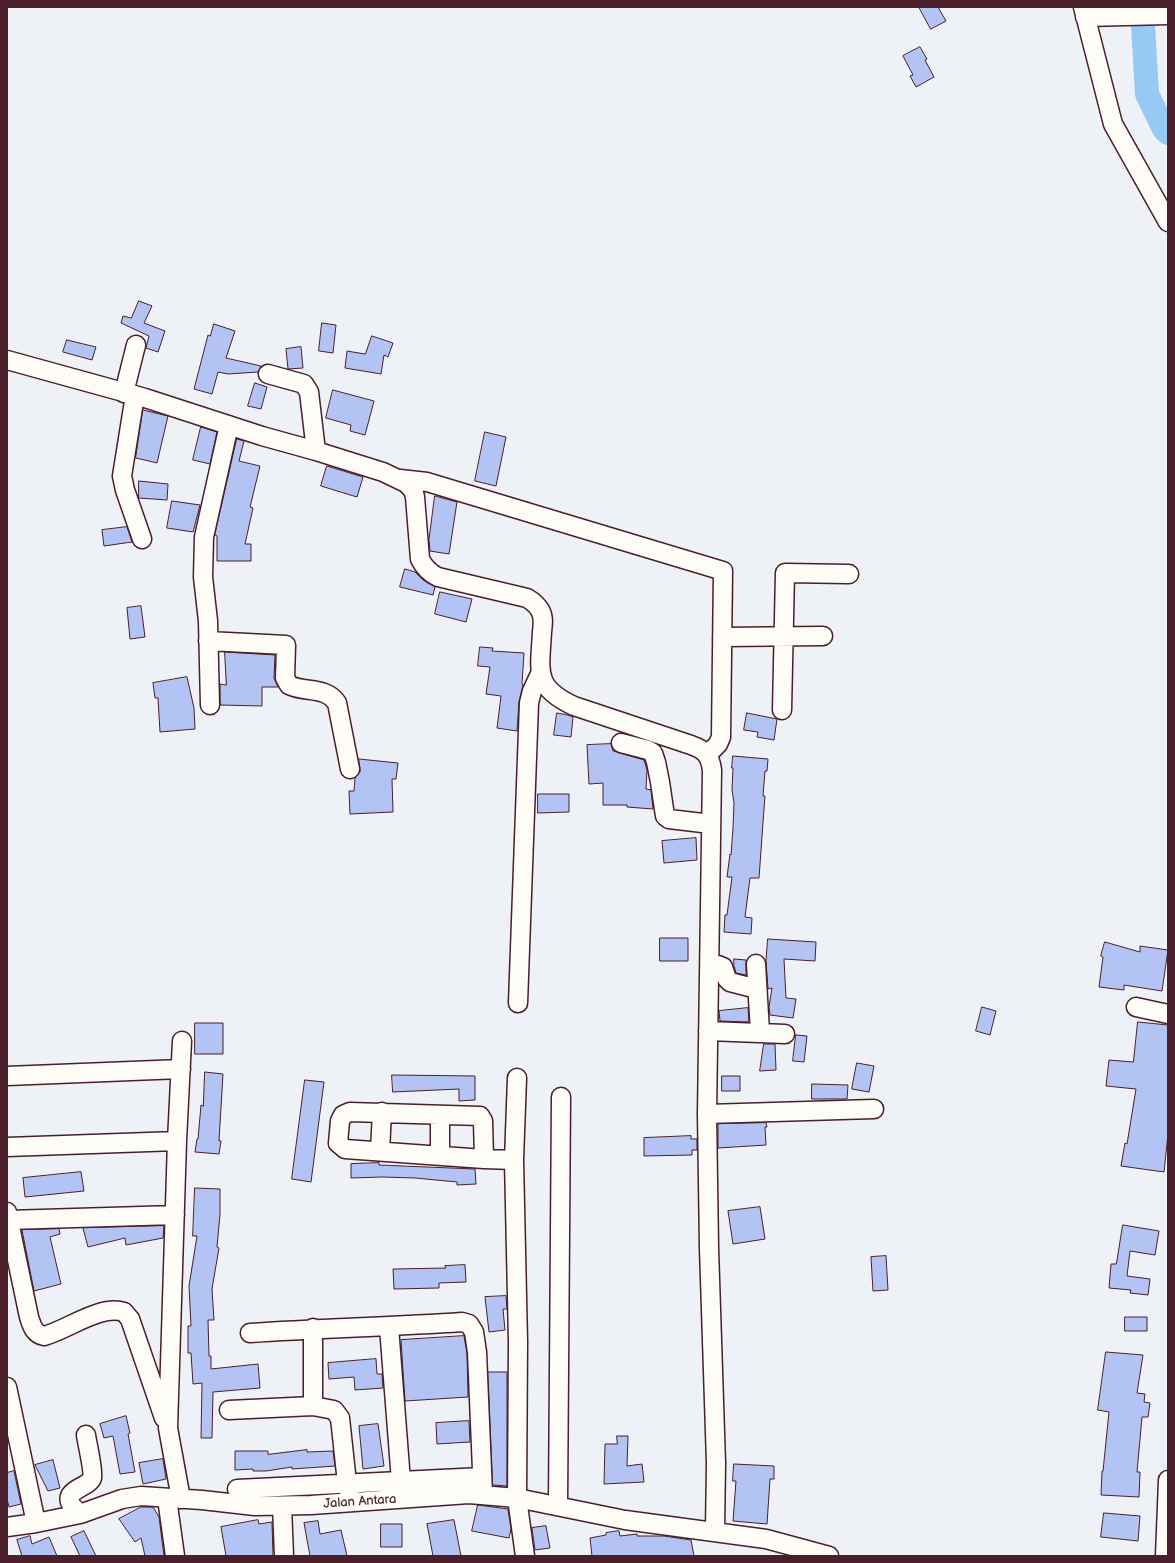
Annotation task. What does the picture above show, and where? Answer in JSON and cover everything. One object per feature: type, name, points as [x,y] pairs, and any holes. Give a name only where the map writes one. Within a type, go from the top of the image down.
[{"type":"street","points":[[1167,15],[1109,17],[1084,12],[1113,124],[1168,222]]},
{"type":"street","points":[[136,345],[122,476],[125,490],[142,539]]},
{"type":"street","points":[[7,360],[130,394],[262,436],[384,472],[400,479],[426,482],[723,571],[720,736],[718,744],[707,755]]},
{"type":"street","points":[[268,374],[306,385],[309,392],[316,451]]},
{"type":"street","points":[[210,705],[208,621],[203,577],[204,537],[229,425]]},
{"type":"street","points":[[400,479],[412,490],[415,497],[420,559],[429,571],[438,577],[527,598],[537,605],[543,618],[540,674],[532,690],[529,703],[518,1003]]},
{"type":"street","points":[[782,710],[785,573],[849,574]]},
{"type":"street","points":[[722,636],[824,636]]},
{"type":"street","points":[[208,641],[286,645],[285,678],[289,685],[324,693],[334,699],[337,703],[350,769]]},
{"type":"street","points":[[540,674],[547,688],[564,701],[587,711],[701,749],[707,755],[711,763],[710,966],[707,1114],[709,1248],[716,1463],[715,1531]]},
{"type":"street","points":[[621,743],[648,750],[653,753],[660,782],[665,816],[669,819],[711,824]]},
{"type":"street","points":[[756,964],[760,1032]]},
{"type":"street","points":[[710,966],[718,965],[723,967],[727,979],[730,982],[757,989]]},
{"type":"street","points":[[1136,1007],[1168,1014]]},
{"type":"street","points":[[708,1032],[760,1032],[785,1034]]},
{"type":"street","points":[[175,1556],[174,1498],[168,1428],[176,1215],[177,1141],[182,1041]]},
{"type":"street","points":[[7,1076],[181,1069]]},
{"type":"street","points":[[517,1078],[514,1160],[518,1342],[517,1498],[525,1556]]},
{"type":"street","points":[[558,1505],[561,1097]]},
{"type":"street","points":[[707,1114],[874,1109]]},
{"type":"street","points":[[484,1159],[482,1118],[480,1116],[345,1112],[340,1120],[338,1143],[345,1149],[484,1159],[514,1160]]},
{"type":"street","points":[[380,1151],[382,1112]]},
{"type":"street","points":[[440,1115],[440,1156]]},
{"type":"street","points":[[7,1148],[177,1141]]},
{"type":"street","points":[[168,1428],[130,1319],[124,1312],[112,1310],[102,1312],[44,1336],[34,1330],[29,1317],[8,1216],[176,1215]]},
{"type":"street","points":[[237,1489],[401,1481],[483,1486],[476,1338],[472,1327],[466,1322],[389,1327],[313,1328],[250,1333]]},
{"type":"street","points":[[389,1327],[401,1481]]},
{"type":"street","points":[[313,1328],[313,1406]]},
{"type":"street","points":[[7,1387],[36,1523]]},
{"type":"street","points":[[229,1410],[313,1406],[334,1410],[340,1418],[347,1483],[352,1502]]},
{"type":"street","points":[[80,1514],[70,1502],[70,1499],[74,1492],[88,1483],[92,1476],[86,1434]]},
{"type":"street","points":[[1165,1556],[1168,1480]]},
{"type":"street","name":"Jalan Antara","points":[[7,1527],[80,1514],[122,1499],[141,1496],[256,1506],[282,1506],[469,1494],[483,1486],[517,1498],[558,1505],[624,1520],[766,1539],[829,1556]]},
{"type":"street","points":[[282,1506],[284,1556]]},
{"type":"building","points":[[919,7],[938,7],[946,21],[931,29]]},
{"type":"building","points":[[920,47],[927,59],[925,60],[934,77],[916,87],[910,76],[913,75],[903,56]]},
{"type":"building","points":[[139,301],[152,306],[144,323],[165,331],[158,352],[146,348],[149,336],[121,323],[123,316],[131,318]]},
{"type":"building","points":[[322,323],[336,325],[333,353],[319,351]]},
{"type":"building","points":[[214,324],[235,331],[226,358],[261,366],[258,372],[228,374],[218,372],[212,394],[194,389],[208,335],[210,336]]},
{"type":"building","points":[[372,336],[393,343],[388,357],[384,355],[381,374],[345,368],[347,351],[365,354]]},
{"type":"building","points":[[67,340],[96,347],[92,360],[63,352]]},
{"type":"building","points":[[301,347],[303,368],[288,369],[286,349]]},
{"type":"building","points":[[255,383],[267,387],[261,409],[248,406]]},
{"type":"building","points":[[333,390],[374,401],[365,435],[350,431],[351,425],[326,418]]},
{"type":"building","points":[[143,410],[168,416],[157,463],[136,458]]},
{"type":"building","points":[[201,427],[217,432],[210,464],[193,460]]},
{"type":"building","points":[[485,432],[506,437],[496,486],[475,481]]},
{"type":"building","points":[[237,439],[244,441],[239,461],[260,466],[250,507],[253,508],[245,544],[251,544],[251,561],[217,561],[217,536],[215,535]]},
{"type":"building","points":[[327,466],[363,477],[357,497],[321,486]]},
{"type":"building","points":[[139,481],[168,484],[167,500],[139,498]]},
{"type":"building","points":[[435,496],[457,502],[449,554],[430,551],[429,540]]},
{"type":"building","points":[[172,501],[200,505],[193,532],[167,528]]},
{"type":"building","points":[[127,527],[132,542],[104,546],[102,530]]},
{"type":"building","points":[[405,569],[415,572],[423,580],[435,587],[433,595],[400,587]]},
{"type":"building","points":[[440,592],[472,599],[466,622],[435,614]]},
{"type":"building","points":[[141,606],[145,637],[130,639],[127,608]]},
{"type":"building","points":[[480,647],[493,648],[492,651],[524,653],[523,685],[519,702],[517,731],[497,728],[501,696],[486,694],[490,667],[478,666]]},
{"type":"building","points":[[225,652],[275,655],[274,678],[278,687],[262,687],[262,706],[220,705],[220,684],[226,685]]},
{"type":"building","points":[[187,677],[194,708],[195,729],[160,732],[158,698],[155,698],[153,683]]},
{"type":"building","points":[[557,713],[573,717],[571,737],[554,735]]},
{"type":"building","points":[[747,713],[777,719],[774,740],[757,737],[758,732],[744,730]]},
{"type":"building","points":[[611,744],[613,751],[644,760],[647,770],[646,789],[651,790],[653,809],[627,807],[627,805],[603,805],[603,783],[589,784],[587,745]]},
{"type":"building","points":[[733,756],[768,759],[767,771],[765,771],[763,796],[765,796],[759,878],[750,878],[745,917],[752,918],[751,934],[724,932],[725,915],[727,915],[732,877],[727,877],[730,854],[731,855],[733,828]]},
{"type":"building","points":[[359,759],[398,763],[396,779],[392,779],[393,812],[350,814],[349,791],[354,791],[355,778],[360,772]]},
{"type":"building","points":[[538,794],[569,794],[569,812],[538,813]]},
{"type":"building","points":[[696,838],[697,860],[664,863],[662,841]]},
{"type":"building","points":[[660,938],[688,938],[688,961],[660,961]]},
{"type":"building","points":[[768,939],[816,942],[815,961],[784,959],[786,998],[796,999],[793,1018],[770,1015],[769,1007],[772,988],[768,989],[766,961]]},
{"type":"building","points":[[1105,942],[1140,952],[1140,946],[1168,950],[1162,991],[1124,985],[1124,990],[1099,987],[1103,957],[1101,956]]},
{"type":"building","points":[[734,959],[746,960],[746,975],[736,973]]},
{"type":"building","points":[[982,1007],[996,1011],[990,1035],[976,1031]]},
{"type":"building","points":[[748,1008],[749,1022],[720,1021],[719,1011]]},
{"type":"building","points":[[1138,1022],[1168,1025],[1168,1134],[1164,1172],[1121,1166],[1125,1143],[1127,1144],[1136,1089],[1106,1086],[1109,1060],[1133,1062]]},
{"type":"building","points":[[195,1023],[223,1023],[223,1054],[195,1054]]},
{"type":"building","points":[[796,1035],[807,1036],[804,1062],[793,1061]]},
{"type":"building","points":[[764,1044],[775,1044],[776,1070],[760,1071]]},
{"type":"building","points":[[857,1063],[874,1066],[869,1092],[852,1089]]},
{"type":"building","points":[[205,1072],[223,1074],[219,1141],[221,1141],[219,1154],[195,1152],[198,1139],[201,1105],[203,1106]]},
{"type":"building","points":[[392,1075],[475,1076],[475,1100],[459,1101],[459,1089],[393,1092]]},
{"type":"building","points":[[722,1076],[740,1076],[740,1091],[722,1091]]},
{"type":"building","points":[[305,1080],[324,1082],[311,1182],[292,1179]]},
{"type":"building","points":[[812,1084],[848,1085],[847,1099],[812,1099]]},
{"type":"building","points":[[766,1123],[766,1145],[718,1148],[718,1124]]},
{"type":"building","points":[[691,1136],[691,1139],[697,1139],[697,1150],[692,1150],[692,1155],[644,1156],[644,1138]]},
{"type":"building","points":[[379,1163],[379,1165],[475,1169],[476,1184],[457,1185],[457,1182],[415,1178],[351,1178],[351,1164]]},
{"type":"building","points":[[81,1172],[84,1191],[25,1197],[23,1178]]},
{"type":"building","points":[[195,1188],[220,1189],[220,1214],[217,1247],[219,1248],[212,1289],[214,1320],[208,1320],[209,1356],[211,1356],[211,1369],[258,1364],[260,1388],[213,1392],[212,1438],[201,1438],[202,1383],[193,1384],[191,1353],[188,1353],[188,1326],[191,1326],[189,1286],[197,1236],[193,1236]]},
{"type":"building","points":[[760,1207],[765,1239],[733,1244],[728,1211]]},
{"type":"building","points":[[1123,1225],[1159,1231],[1155,1255],[1130,1251],[1127,1276],[1150,1279],[1148,1295],[1130,1293],[1131,1290],[1109,1288],[1111,1264],[1116,1264]]},
{"type":"building","points":[[164,1226],[163,1238],[126,1245],[125,1238],[88,1247],[83,1228]]},
{"type":"building","points":[[59,1229],[60,1234],[50,1237],[61,1284],[34,1291],[22,1230]]},
{"type":"building","points":[[886,1256],[888,1290],[873,1291],[871,1257]]},
{"type":"building","points":[[465,1265],[466,1282],[439,1283],[439,1288],[394,1289],[393,1269],[446,1268],[445,1266]]},
{"type":"building","points":[[506,1296],[507,1309],[503,1309],[505,1330],[489,1332],[485,1297]]},
{"type":"building","points":[[1125,1317],[1147,1317],[1147,1331],[1125,1331]]},
{"type":"building","points":[[464,1336],[467,1353],[468,1397],[405,1401],[401,1340]]},
{"type":"building","points":[[1106,1352],[1143,1355],[1137,1393],[1145,1394],[1144,1402],[1150,1403],[1148,1417],[1142,1417],[1137,1472],[1140,1472],[1139,1497],[1101,1495],[1102,1471],[1109,1412],[1098,1410]]},
{"type":"building","points":[[376,1359],[377,1374],[382,1374],[383,1388],[355,1390],[354,1377],[329,1379],[328,1363]]},
{"type":"building","points":[[488,1372],[507,1372],[507,1486],[493,1485]]},
{"type":"building","points":[[126,1416],[130,1433],[128,1434],[135,1472],[120,1474],[113,1436],[104,1438],[100,1424]]},
{"type":"building","points":[[469,1421],[470,1442],[437,1444],[436,1423]]},
{"type":"building","points":[[378,1424],[384,1466],[363,1469],[359,1426]]},
{"type":"building","points":[[617,1436],[628,1436],[627,1466],[642,1464],[644,1482],[604,1484],[605,1444],[617,1444]]},
{"type":"building","points":[[307,1450],[307,1452],[333,1451],[335,1466],[292,1469],[292,1467],[266,1471],[253,1471],[253,1469],[235,1470],[235,1451],[268,1451],[268,1454]]},
{"type":"building","points":[[163,1459],[166,1479],[143,1484],[139,1463]]},
{"type":"building","points":[[53,1460],[60,1488],[48,1491],[35,1465]]},
{"type":"building","points":[[734,1464],[774,1466],[774,1479],[770,1479],[767,1524],[733,1521],[736,1481],[733,1481]]},
{"type":"building","points":[[14,1471],[21,1504],[9,1507],[7,1499],[7,1473]]},
{"type":"building","points":[[478,1505],[508,1509],[511,1529],[509,1538],[472,1531]]},
{"type":"building","points":[[141,1507],[153,1507],[159,1517],[164,1556],[145,1556],[141,1538],[135,1542],[119,1519]]},
{"type":"building","points":[[1104,1513],[1140,1516],[1138,1541],[1101,1537]]},
{"type":"building","points":[[258,1520],[259,1524],[272,1522],[273,1556],[226,1556],[221,1527]]},
{"type":"building","points":[[454,1520],[461,1556],[433,1556],[427,1524]]},
{"type":"building","points":[[318,1521],[320,1534],[341,1530],[347,1556],[310,1556],[304,1523]]},
{"type":"building","points":[[381,1524],[402,1524],[402,1547],[381,1547]]},
{"type":"building","points":[[546,1526],[550,1548],[535,1550],[532,1528]]},
{"type":"building","points":[[84,1531],[96,1556],[80,1556],[71,1537]]},
{"type":"building","points":[[619,1531],[620,1536],[637,1534],[637,1536],[664,1536],[691,1540],[694,1556],[592,1556],[590,1538]]},
{"type":"building","points":[[30,1536],[32,1544],[49,1537],[57,1556],[22,1556],[17,1540]]},
{"type":"waterway","points":[[1142,7],[1147,94],[1164,129],[1168,133]]}]
